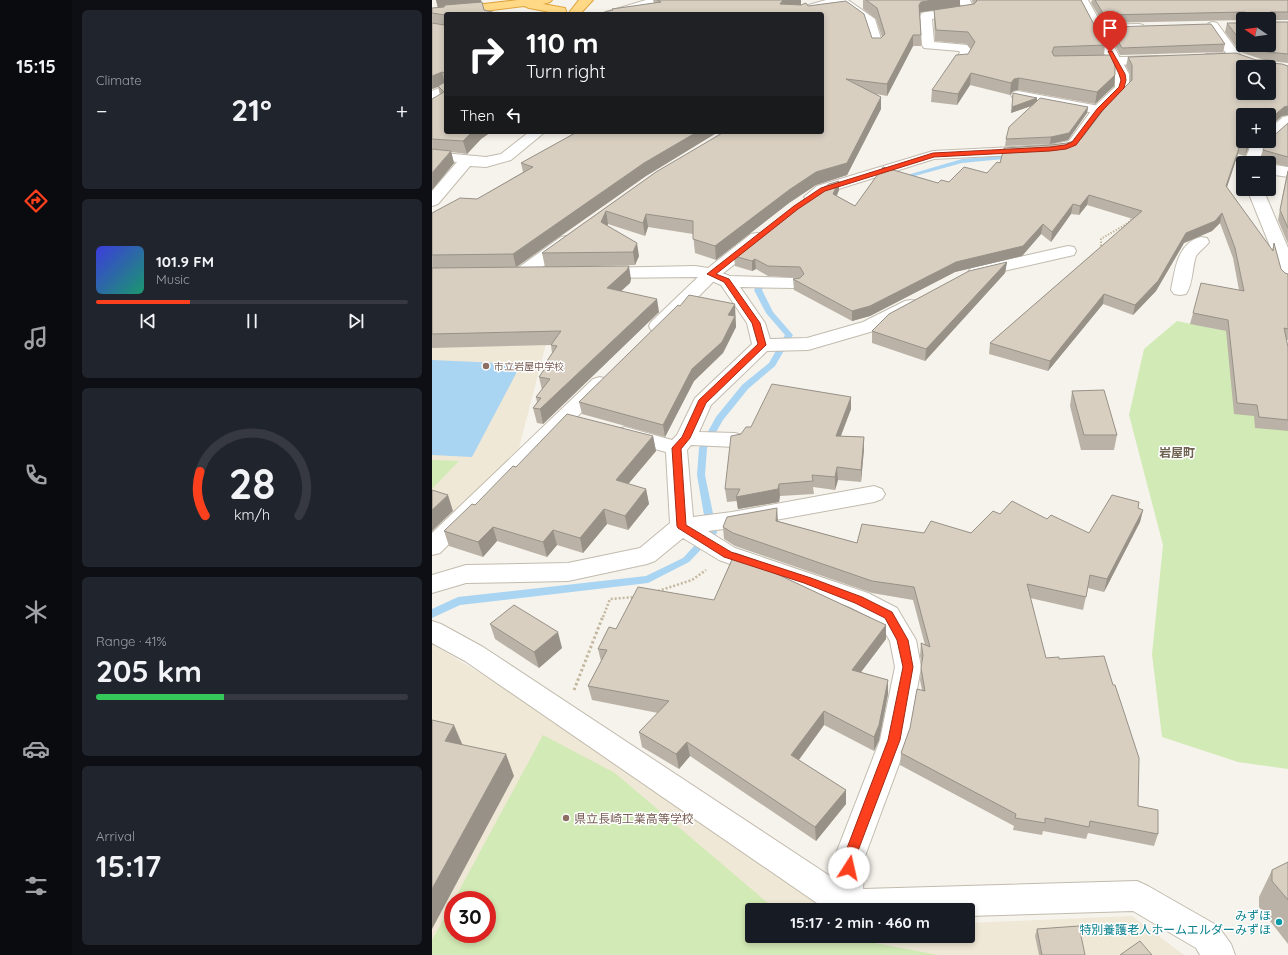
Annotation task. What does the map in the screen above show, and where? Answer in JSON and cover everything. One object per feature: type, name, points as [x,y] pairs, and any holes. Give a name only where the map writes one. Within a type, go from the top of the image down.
[{"type":"highway","points":[[449,12],[546,0]]},
{"type":"highway","points":[[576,12],[584,1],[587,0]]},
{"type":"highway","points":[[516,4],[561,10],[561,12]]},
{"type":"highway","points":[[432,14],[444,13]]},
{"type":"highway","points":[[432,21],[444,21]]},
{"type":"street","points":[[606,11],[658,0]]},
{"type":"street","points":[[795,12],[840,0],[871,22],[877,45]]},
{"type":"street","points":[[961,62],[967,52],[963,48],[928,45],[926,16],[969,11],[964,0]]},
{"type":"street","points":[[802,204],[823,189],[933,155],[1066,147],[1074,144],[1099,110],[1122,88],[1123,80],[1082,0]]},
{"type":"street","points":[[1198,58],[1240,57],[1213,26]]},
{"type":"street","points":[[1198,27],[1228,26]]},
{"type":"street","points":[[1098,29],[1152,28]]},
{"type":"street","points":[[1079,63],[1167,59]]},
{"type":"street","points":[[432,96],[444,90]]},
{"type":"street","points":[[1018,95],[1099,110]]},
{"type":"street","points":[[1276,131],[1288,120]]},
{"type":"street","points":[[432,156],[459,158],[466,161],[486,162],[506,157],[535,134]]},
{"type":"street","points":[[432,201],[466,161]]},
{"type":"street","points":[[1276,170],[1288,172]]},
{"type":"street","points":[[1258,196],[1283,256],[1288,278]]},
{"type":"street","points":[[643,341],[719,278],[766,231]]},
{"type":"street","points":[[553,274],[514,274],[577,233]]},
{"type":"street","points":[[1180,290],[1182,271],[1189,252],[1201,242]]},
{"type":"street","points":[[962,277],[1068,251]]},
{"type":"street","points":[[584,273],[695,271],[719,278],[794,283]]},
{"type":"street","points":[[719,278],[756,323],[762,345]]},
{"type":"street","points":[[682,526],[681,443],[702,402],[762,345],[808,344],[870,326],[925,297]]},
{"type":"street","points":[[432,546],[615,368]]},
{"type":"street","points":[[564,418],[586,424]]},
{"type":"street","points":[[609,430],[681,443],[735,440]]},
{"type":"street","points":[[432,584],[466,574],[568,572],[647,555],[682,526],[732,520],[874,494]]},
{"type":"street","points":[[682,526],[727,554],[859,600],[888,615],[902,640],[908,667],[894,740],[850,856],[846,903]]},
{"type":"street","points":[[433,631],[474,654],[843,903]]},
{"type":"street","points":[[911,903],[1137,896],[1207,938],[1219,955]]},
{"type":"path","points":[[1101,249],[1101,239],[1128,223],[1135,215]]},
{"type":"path","points":[[651,594],[692,580],[727,554]]},
{"type":"path","points":[[564,715],[610,599],[637,596]]},
{"type":"shaded area","name":"市立岩屋中学校","points":[[562,282],[519,448],[432,533],[432,284]]},
{"type":"shaded area","name":"県立長崎工業高等学校","points":[[432,644],[583,735],[823,903],[745,903],[745,943],[975,943],[975,923],[1132,916],[1184,955],[432,955]]},
{"type":"green space","points":[[1177,321],[1275,341],[1288,361],[1288,769],[1238,762],[1162,737],[1152,654],[1163,545],[1129,415],[1144,349]]},
{"type":"green space","points":[[432,460],[459,461],[432,489]]},
{"type":"green space","points":[[543,735],[615,773],[768,903],[745,903],[745,943],[875,943],[938,955],[432,955],[432,940],[444,918],[444,943],[496,943],[496,891],[459,891]]},
{"type":"water","points":[[432,360],[521,364],[472,457],[432,455]]},
{"type":"building","points":[[657,0],[783,0],[780,4],[801,5],[806,3],[808,6],[846,1],[864,14],[872,38],[881,38],[885,34],[877,8],[866,0],[933,0],[921,2],[919,5],[921,35],[913,35],[887,84],[846,79],[881,97],[847,163],[816,172],[789,190],[715,246],[693,239],[693,221],[646,214],[643,223],[606,211],[601,222],[637,243],[633,252],[542,253],[656,172],[721,134],[824,134],[824,12],[605,12],[613,10],[612,9],[661,2]]},
{"type":"building","points":[[976,0],[1081,0],[1105,45],[1054,47],[1052,52],[1054,56],[1111,55],[1115,63],[1115,75],[1097,92],[1019,78],[1014,79],[1011,83],[971,73],[958,94],[932,90],[956,55],[968,54],[975,42],[968,32],[936,30],[934,10],[974,4],[977,1]]},
{"type":"building","points":[[1095,0],[1288,0],[1288,12],[1104,15]]},
{"type":"building","points":[[482,2],[484,10],[492,12],[444,12],[444,15],[432,13],[432,8],[444,7],[445,5]]},
{"type":"building","points":[[1276,22],[1288,22],[1288,54],[1267,52],[1276,52]]},
{"type":"building","points":[[432,23],[444,25],[444,73],[432,76]]},
{"type":"building","points":[[1227,23],[1236,23],[1236,35]]},
{"type":"building","points":[[1211,24],[1225,44],[1122,48],[1110,27]]},
{"type":"building","points":[[1236,53],[1256,60],[1236,60],[1236,100],[1276,100],[1276,63],[1288,66],[1288,106],[1284,107],[1276,114],[1276,108],[1236,108],[1236,148],[1239,148],[1226,186],[1273,251],[1274,243],[1281,269],[1288,274],[1288,329],[1284,328],[1288,347],[1288,420],[1259,417],[1257,405],[1237,403],[1228,320],[1193,313],[1201,283],[1244,291],[1235,248],[1222,213],[1215,221],[1186,233],[1158,281],[1135,305],[1104,294],[1050,361],[990,343],[1142,211],[1089,195],[1080,206],[1073,204],[1052,232],[1043,224],[1023,246],[956,262],[870,306],[852,311],[793,279],[800,278],[804,274],[800,267],[768,266],[755,259],[752,261],[734,256],[803,202],[829,184],[839,181],[833,194],[855,206],[883,167],[938,183],[941,180],[949,182],[964,167],[987,173],[997,162],[1000,163],[1004,148],[1051,145],[1081,139],[1107,105],[1132,80],[1132,65],[1128,57]]},
{"type":"building","points":[[444,83],[444,92],[438,86]]},
{"type":"building","points":[[444,92],[444,134],[470,134],[463,141],[432,139],[432,99]]},
{"type":"building","points":[[1013,93],[1037,98],[1012,107]]},
{"type":"building","points":[[1040,98],[1088,107],[1069,133],[1051,137],[1006,139],[1009,127]]},
{"type":"building","points":[[1288,123],[1288,157],[1263,150],[1264,148],[1276,148],[1276,134]]},
{"type":"building","points":[[573,134],[694,134],[644,163],[513,254],[432,255],[432,213],[460,198],[477,199],[533,167],[521,163]]},
{"type":"building","points":[[432,149],[451,151],[432,173]]},
{"type":"building","points":[[1288,171],[1288,228],[1280,210]]},
{"type":"building","points":[[1007,262],[926,349],[872,331],[889,314],[969,271]]},
{"type":"building","points":[[629,266],[627,270],[607,288],[657,299],[540,409],[533,408],[541,398],[536,397],[550,379],[539,377],[550,361],[547,361],[557,346],[551,345],[561,331],[432,334],[432,268]]},
{"type":"building","points":[[689,295],[735,304],[728,315],[735,316],[722,342],[692,369],[663,425],[579,402],[678,305],[680,306]]},
{"type":"building","points":[[772,384],[851,397],[836,436],[864,437],[861,470],[837,467],[835,477],[812,475],[813,481],[779,484],[778,489],[736,497],[740,489],[725,489],[731,436],[741,434],[746,427],[751,427]]},
{"type":"building","points":[[1104,390],[1117,435],[1084,435],[1072,391]]},
{"type":"building","points":[[567,414],[653,436],[616,480],[646,489],[625,516],[604,509],[580,538],[553,530],[543,542],[493,527],[478,542],[444,531],[472,504],[475,505],[513,466],[516,467]]},
{"type":"building","points":[[432,490],[448,495],[432,510]]},
{"type":"building","points":[[1112,495],[1139,502],[1138,508],[1143,510],[1107,579],[1090,575],[1086,597],[1027,584],[1046,658],[1059,657],[1059,659],[1104,656],[1139,758],[1138,806],[1158,810],[1158,834],[1090,821],[1089,827],[1045,818],[1045,823],[1015,818],[1016,814],[901,753],[910,728],[917,689],[925,691],[921,668],[923,655],[921,643],[930,647],[914,587],[872,581],[733,533],[723,527],[727,517],[777,508],[776,521],[857,543],[862,524],[924,533],[931,521],[971,533],[993,511],[1000,514],[1012,501],[1047,519],[1051,515],[1089,533]]},
{"type":"building","points":[[735,553],[758,561],[747,560],[886,625],[852,670],[888,680],[879,725],[874,737],[824,711],[791,755],[846,790],[815,827],[687,742],[676,754],[639,732],[669,701],[588,686],[607,650],[598,649],[609,627],[616,629],[638,587],[714,600]]},
{"type":"building","points":[[514,605],[558,632],[534,652],[490,624]]},
{"type":"building","points":[[432,720],[454,725],[445,741],[506,754],[432,889]]},
{"type":"building","points":[[1288,862],[1288,900],[1272,881],[1272,870]]},
{"type":"building","points":[[1079,926],[1085,955],[1042,955],[1037,929]]},
{"type":"building","points":[[1140,941],[1152,955],[1120,955]]},
{"type":"waterway","points":[[900,178],[962,161],[1012,157]]},
{"type":"waterway","points":[[432,614],[458,601],[648,579],[686,560],[712,533],[701,475],[703,448],[719,419],[745,387],[772,364],[789,335],[770,313],[758,290],[766,278]]},
{"type":"place","name":"市立岩屋中学校","points":[[486,366]]},
{"type":"place","name":"県立長崎工業高等学校","points":[[566,818]]},
{"type":"place","name":"みずほ 特別養護老人ホームエルダーみずほ","points":[[1279,922]]},
{"type":"district","name":"岩屋町","points":[[1177,452]]},
{"type":"route","points":[[849,868],[850,856],[894,740],[908,667],[902,640],[888,615],[859,600],[727,554],[682,526],[676,448],[686,438],[702,402],[762,345],[756,323],[727,281],[711,274],[796,207],[823,189],[933,155],[1050,149],[1066,147],[1074,144],[1099,110],[1122,88],[1122,74],[1110,52]]}]
